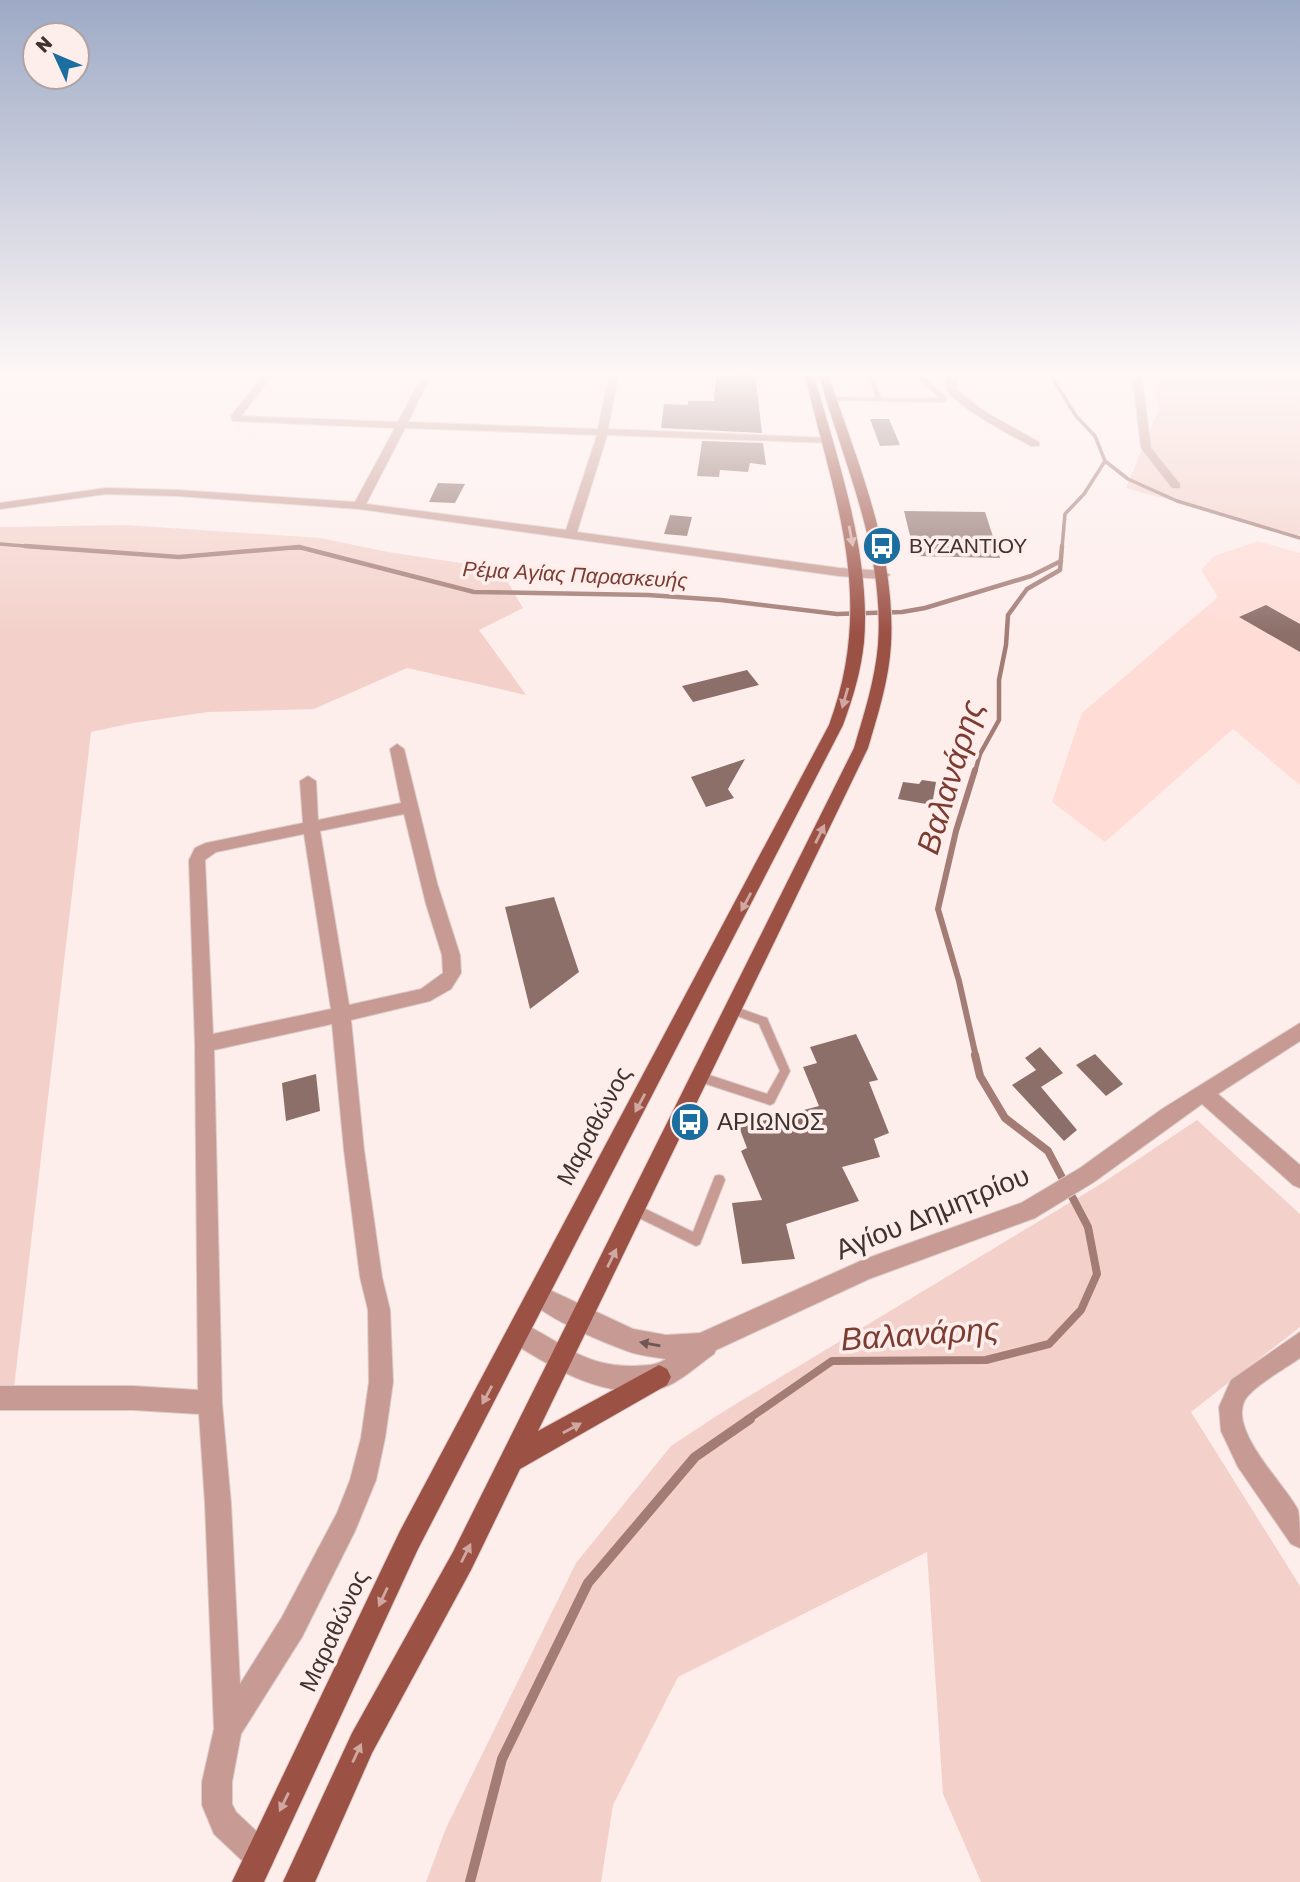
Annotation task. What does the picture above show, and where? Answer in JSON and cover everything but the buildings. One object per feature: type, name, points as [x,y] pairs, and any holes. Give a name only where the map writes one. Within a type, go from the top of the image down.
[{"type":"main road","name":"Μαραθώνος","points":[[248,1882],[410,1540],[831,738],[846,694],[858,631],[856,569],[832,459]]},
{"type":"main road","points":[[299,1882],[362,1743],[462,1561],[862,748],[877,700],[887,628],[886,599],[874,527],[851,459]]},
{"type":"main road","points":[[512,1460],[659,1377]]},
{"type":"street","points":[[359,506],[383,459]]},
{"type":"street","points":[[571,533],[594,459]]},
{"type":"street","points":[[1155,459],[1177,486]]},
{"type":"street","points":[[0,506],[106,491],[177,493],[359,506],[810,566],[883,570]]},
{"type":"street","points":[[204,1044],[424,996],[446,982],[452,972],[452,962],[397,749]]},
{"type":"street","points":[[228,1730],[292,1627],[346,1522],[363,1480],[373,1438],[381,1382],[379,1310],[371,1277],[354,1150],[341,1015],[311,827],[308,781]]},
{"type":"street","points":[[260,1856],[225,1823],[217,1805],[217,1782],[228,1730],[218,1504],[210,1403],[198,856],[212,847],[410,807]]},
{"type":"street","name":"Αγίου Δημητρίου","points":[[659,1377],[717,1339],[865,1270],[1007,1220],[1040,1203],[1087,1175],[1203,1093],[1300,1031]]},
{"type":"street","points":[[1203,1093],[1300,1178]]},
{"type":"street","name":"Αγίου Δημητρίου","points":[[539,1296],[623,1338],[656,1346],[689,1347],[717,1339]]},
{"type":"street","points":[[519,1334],[572,1366],[604,1376],[659,1377]]},
{"type":"street","points":[[1300,1344],[1238,1388],[1231,1407],[1233,1431],[1247,1458],[1300,1535]]},
{"type":"street","points":[[0,1398],[133,1398],[210,1403]]},
{"type":"lane","points":[[700,1077],[770,1100],[785,1071],[763,1021],[733,1010]]},
{"type":"lane","points":[[635,1210],[696,1240],[719,1180]]},
{"type":"shaded area","points":[[1138,459],[1300,459],[1300,536],[1126,488]]},
{"type":"shaded area","points":[[126,525],[320,538],[388,552],[500,569],[523,608],[479,630],[526,695],[407,668],[314,709],[208,712],[91,732],[14,1388],[0,1388],[0,527]]},
{"type":"shaded area","points":[[1258,541],[1300,553],[1300,785],[1233,729],[1105,842],[1052,802],[1082,713],[1218,597],[1201,570],[1214,556]]},
{"type":"shaded area","points":[[1197,1120],[1300,1214],[1300,1327],[1191,1412],[1300,1586],[1300,1882],[981,1882],[943,1794],[927,1552],[678,1677],[613,1805],[601,1882],[426,1882],[446,1828],[576,1563],[671,1446],[721,1413],[1104,1182]]},
{"type":"waterway","name":"Βαλανάρης","points":[[1062,548],[1065,514],[1084,494],[1105,461]]},
{"type":"waterway","points":[[1105,461],[1128,479],[1177,501],[1300,538]]},
{"type":"waterway","name":"Ρέμα Αγίας Παρασκευής","points":[[0,544],[49,548]]},
{"type":"waterway","name":"Ρέμα Αγίας Παρασκευής","points":[[25,546],[179,557],[299,547],[474,592],[648,595],[721,600],[837,614],[902,612],[925,608],[1031,576],[1061,561]]},
{"type":"waterway","name":"Βαλανάρης","points":[[1061,561],[1062,546]]},
{"type":"waterway","name":"Ρέμα Αγίας Παρασκευής","points":[[292,548],[301,548]]},
{"type":"waterway","name":"Βαλανάρης","points":[[975,772],[980,754],[999,720],[999,680],[1006,645],[1008,615],[1027,589],[1060,570],[1061,561]]},
{"type":"waterway","name":"Βαλανάρης","points":[[975,770],[956,831],[938,909],[959,981],[976,1057]]},
{"type":"waterway","name":"Βαλανάρης","points":[[747,1420],[832,1361],[986,1360],[1049,1344],[1081,1310],[1097,1274],[1088,1227],[1048,1151],[1005,1118],[980,1076],[975,1055]]},
{"type":"waterway","name":"Βαλανάρης","points":[[470,1882],[502,1759],[588,1583],[695,1457],[750,1419]]},
{"type":"place","name":"ΒΥΖΑΝΤΙΟΥ","points":[[882,546]]},
{"type":"place","name":"ΑΡΙΩΝΟΣ","points":[[690,1122]]}]
